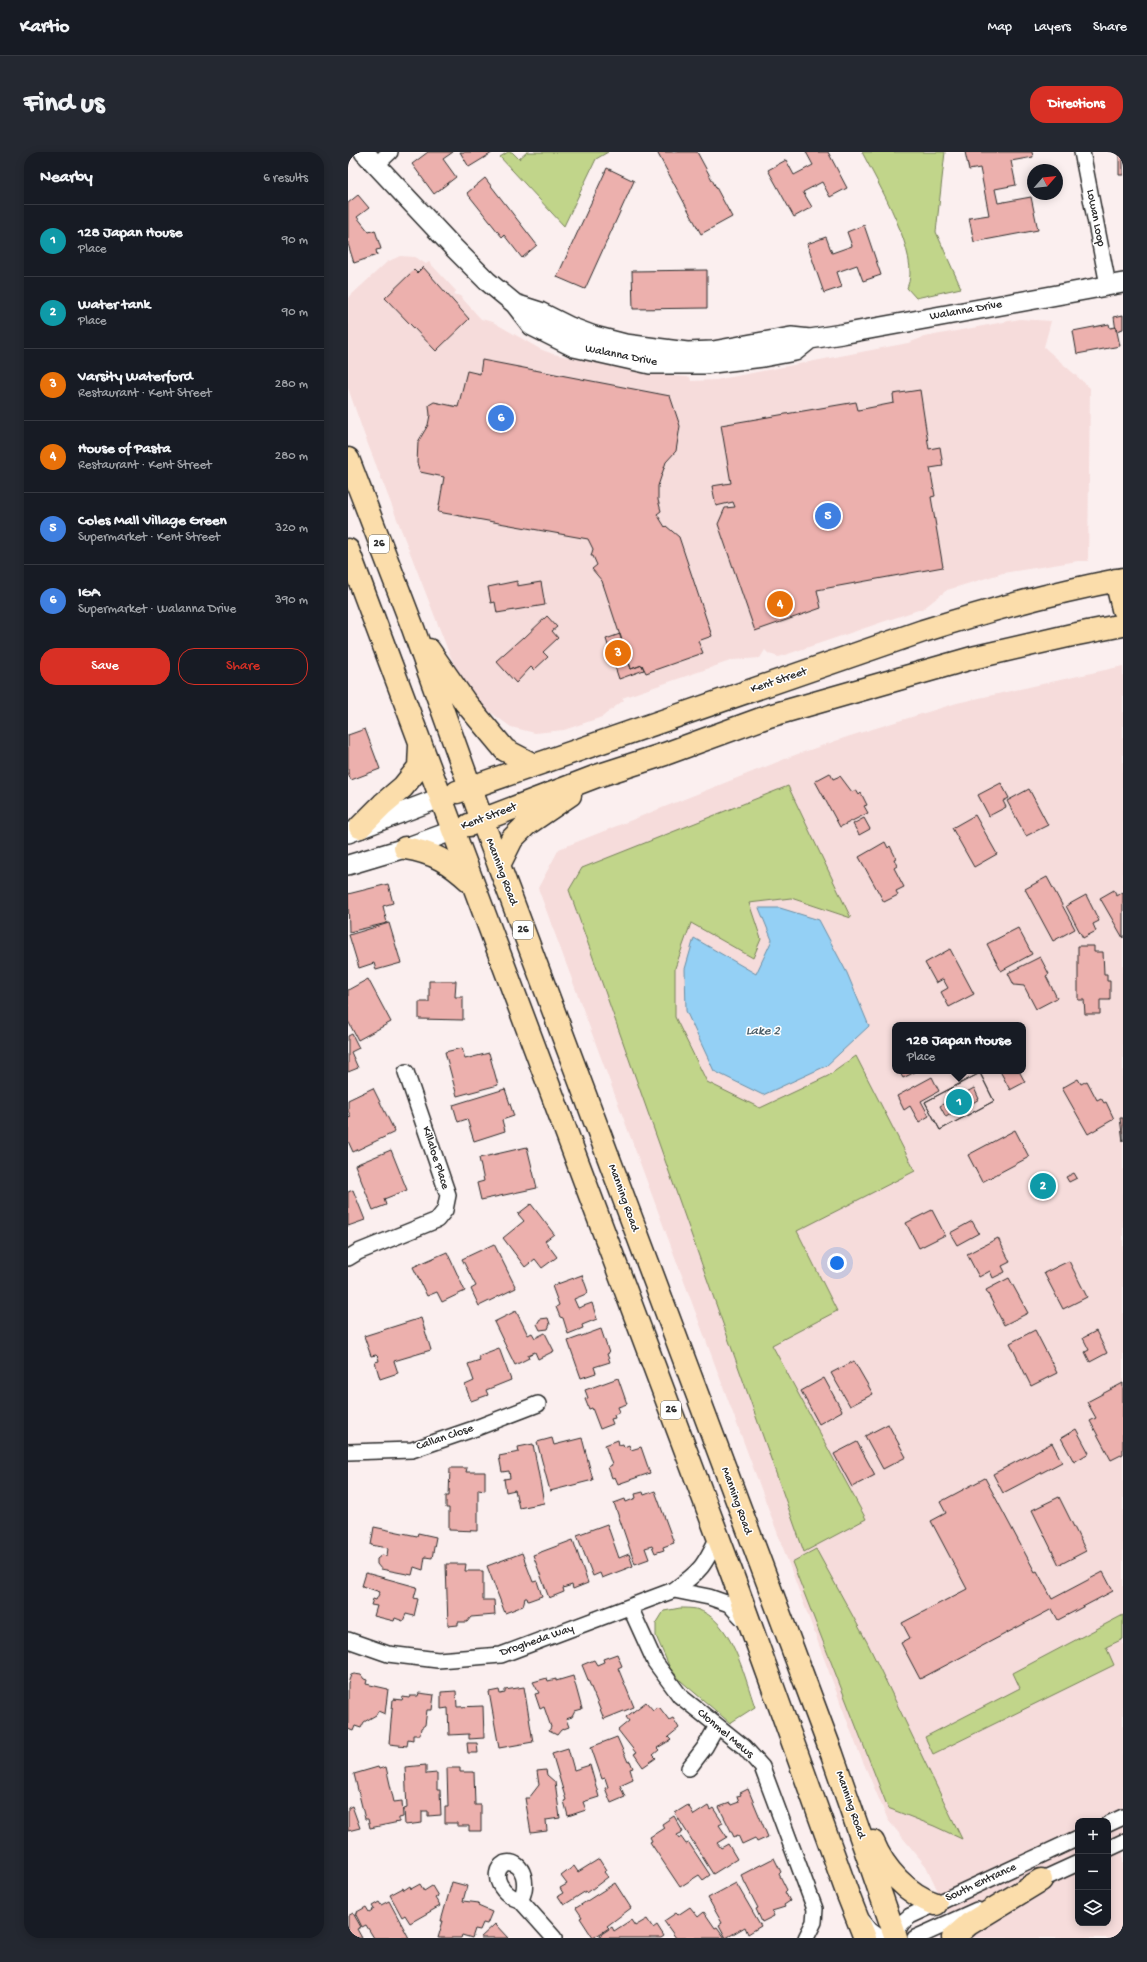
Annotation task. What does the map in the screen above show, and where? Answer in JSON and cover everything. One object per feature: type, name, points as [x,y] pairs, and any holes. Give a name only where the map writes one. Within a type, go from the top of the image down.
[{"type":"main road","name":"Manning Road","points":[[348,459],[413,628],[470,788],[832,1754],[896,1937]]},
{"type":"main road","name":"26","points":[[348,550],[718,1537],[865,1938]]},
{"type":"main road","points":[[1120,580],[1123,609]]},
{"type":"main road","name":"Kent Street","points":[[440,798],[979,613],[1065,590],[1120,580]]},
{"type":"main road","name":"Kent Street","points":[[452,830],[597,776],[665,754],[769,716],[914,674],[1072,635],[1123,625]]},
{"type":"main road","points":[[413,628],[465,702],[505,750],[534,765]]},
{"type":"main road","points":[[354,830],[403,787],[419,767],[420,744]]},
{"type":"main road","points":[[499,865],[512,839],[526,825],[597,776]]},
{"type":"main road","points":[[405,848],[426,852],[450,864],[474,884]]},
{"type":"main road","points":[[832,1754],[874,1845],[888,1868],[908,1889],[922,1898],[936,1904]]},
{"type":"main road","points":[[953,1938],[969,1924],[1041,1880]]},
{"type":"street","points":[[370,159],[390,152]]},
{"type":"street","name":"Lowan Loop","points":[[1082,152],[1115,284]]},
{"type":"street","name":"Walanna Drive","points":[[370,159],[452,247],[487,281],[515,304],[532,326],[574,347],[650,364],[704,364],[763,357],[795,351],[810,339],[1115,284]]},
{"type":"street","points":[[354,830],[440,798]]},
{"type":"street","points":[[348,865],[405,848],[452,830]]},
{"type":"street","name":"Killaloe Place","points":[[348,1258],[358,1252],[437,1220],[445,1210],[448,1195],[406,1072]]},
{"type":"street","name":"Callan Close","points":[[348,1452],[412,1450],[476,1428],[538,1404]]},
{"type":"street","name":"Drogheda Way","points":[[348,1640],[388,1654],[438,1660],[501,1655],[674,1590],[697,1574],[706,1563],[718,1537]]},
{"type":"street","points":[[674,1590],[709,1597],[729,1604],[751,1627]]},
{"type":"street","name":"Clonmel Mews","points":[[630,1607],[655,1662],[680,1696],[744,1747],[762,1767],[815,1909],[814,1922],[806,1938]]},
{"type":"street","points":[[689,1768],[705,1747],[717,1726]]},
{"type":"street","points":[[1111,1823],[1123,1817]]},
{"type":"street","name":"South Entrance","points":[[896,1937],[910,1916],[1075,1839]]},
{"type":"street","points":[[1111,1848],[1123,1842]]},
{"type":"street","name":"South Entrance","points":[[896,1937],[1041,1880],[1075,1864]]},
{"type":"street","points":[[848,1895],[858,1914],[866,1924],[896,1937]]},
{"type":"street","points":[[520,1900],[554,1938]]},
{"type":"shaded area","points":[[400,256],[415,257],[426,264],[429,262],[456,291],[454,294],[460,296],[481,319],[493,322],[540,349],[553,354],[640,371],[669,373],[673,376],[690,377],[691,381],[716,380],[908,343],[924,337],[1020,319],[1051,321],[1044,347],[1090,388],[1088,561],[1078,561],[1003,573],[947,590],[924,608],[779,657],[769,654],[765,650],[760,658],[733,660],[622,698],[624,700],[602,717],[564,730],[535,733],[511,727],[486,709],[473,696],[459,675],[449,653],[364,434],[348,388],[348,298],[387,262]]},
{"type":"shaded area","points":[[1123,666],[1123,1938],[960,1938],[926,1866],[888,1820],[858,1750],[538,888],[559,849],[795,755],[850,736],[957,703]]},
{"type":"green space","points":[[508,152],[512,152],[519,159],[527,152],[608,152],[596,159],[564,226],[500,157]]},
{"type":"green space","points":[[862,152],[945,152],[936,232],[961,288],[916,298],[907,288],[910,274],[908,257],[903,239],[896,219]]},
{"type":"green space","points":[[788,786],[851,918],[791,898],[749,903],[761,939],[753,958],[691,923],[675,968],[675,1017],[707,1082],[760,1108],[828,1076],[856,1056],[915,1171],[797,1231],[837,1311],[772,1345],[866,1519],[804,1552],[569,890],[582,868]]},
{"type":"green space","points":[[816,1549],[867,1642],[962,1839],[888,1808],[792,1562]]},
{"type":"green space","points":[[680,1608],[696,1609],[708,1615],[719,1624],[728,1636],[735,1650],[755,1707],[730,1723],[681,1681],[670,1668],[656,1636],[656,1624],[664,1611]]},
{"type":"green space","points":[[1123,1615],[1123,1639],[1106,1647],[1114,1665],[933,1754],[925,1737],[1020,1688],[1013,1673]]},
{"type":"water","name":"Lake 2","points":[[759,908],[780,908],[819,920],[847,973],[869,1026],[826,1066],[763,1095],[714,1071],[686,1011],[685,969],[694,938],[756,974],[772,940]]},
{"type":"building","points":[[428,152],[453,152],[443,159],[456,177],[434,194],[412,164]]},
{"type":"building","points":[[460,152],[492,152],[492,153],[469,167]]},
{"type":"building","points":[[657,152],[697,152],[732,217],[701,234]]},
{"type":"building","points":[[806,152],[828,152],[847,188],[830,197],[822,182],[803,192],[812,207],[794,217],[768,170],[786,160],[794,175],[813,165]]},
{"type":"building","points":[[965,152],[1032,152],[1033,157],[1011,161],[1016,185],[995,189],[998,203],[1027,198],[1027,200],[1032,200],[1038,230],[974,242],[969,218],[989,215],[980,168],[969,170]]},
{"type":"building","points":[[1119,152],[1123,152],[1123,175],[1119,175]]},
{"type":"building","points":[[607,168],[634,181],[585,289],[557,277]]},
{"type":"building","points":[[485,178],[537,245],[522,258],[504,235],[502,237],[467,193]]},
{"type":"building","points":[[358,195],[369,208],[357,217],[369,232],[375,230],[381,249],[376,250],[377,255],[354,263],[348,244],[348,203]]},
{"type":"building","points":[[864,225],[881,275],[863,281],[857,265],[837,272],[842,287],[824,293],[807,244],[826,237],[832,253],[852,246],[847,232]]},
{"type":"building","points":[[423,267],[469,319],[436,351],[385,298],[414,270],[417,273]]},
{"type":"building","points":[[707,270],[707,308],[633,309],[632,271]]},
{"type":"building","points":[[1123,315],[1123,329],[1116,331],[1114,317]]},
{"type":"building","points":[[1109,324],[1110,328],[1116,327],[1120,346],[1077,354],[1073,331]]},
{"type":"building","points":[[482,360],[670,396],[680,426],[676,451],[666,462],[658,486],[658,500],[661,511],[657,514],[665,527],[666,526],[679,537],[712,636],[698,641],[703,653],[646,673],[642,665],[631,669],[602,581],[592,569],[597,565],[593,556],[591,556],[593,549],[588,539],[438,512],[444,477],[420,472],[417,463],[418,442],[428,425],[430,415],[429,405],[434,402],[458,407],[467,371],[480,374]]},
{"type":"building","points":[[920,390],[929,449],[940,447],[943,466],[930,468],[935,496],[931,497],[943,567],[817,590],[821,608],[755,631],[718,524],[725,508],[735,507],[733,502],[716,506],[712,486],[731,483],[721,425],[856,402],[858,410],[894,403],[893,394]]},
{"type":"building","points":[[517,581],[517,586],[541,582],[545,605],[497,613],[495,602],[491,603],[488,587]]},
{"type":"building","points":[[547,616],[557,627],[552,631],[558,638],[543,652],[548,657],[534,670],[531,667],[516,683],[496,661],[523,637],[524,638]]},
{"type":"building","points":[[620,634],[631,669],[642,665],[644,670],[619,679],[606,639]]},
{"type":"building","points":[[365,729],[380,769],[351,780],[348,773],[348,735]]},
{"type":"building","points":[[830,773],[833,779],[840,776],[852,792],[856,790],[859,795],[861,793],[867,805],[864,806],[868,813],[840,827],[815,781]]},
{"type":"building","points":[[1001,783],[1009,798],[1003,801],[1006,807],[989,816],[978,795]]},
{"type":"building","points":[[1029,789],[1048,825],[1026,836],[1007,801]]},
{"type":"building","points":[[975,815],[997,854],[974,867],[952,828]]},
{"type":"building","points":[[864,818],[870,829],[859,835],[853,824]]},
{"type":"building","points":[[885,842],[888,848],[890,846],[896,858],[894,859],[897,866],[894,868],[904,887],[896,891],[898,895],[884,902],[859,857]]},
{"type":"building","points":[[1047,877],[1075,929],[1053,941],[1025,889]]},
{"type":"building","points":[[388,884],[393,903],[383,906],[387,923],[349,932],[348,894]]},
{"type":"building","points":[[1114,890],[1117,896],[1123,892],[1123,938],[1100,898]]},
{"type":"building","points":[[1086,895],[1099,921],[1093,924],[1096,931],[1083,938],[1066,906]]},
{"type":"building","points":[[389,923],[401,963],[376,970],[374,963],[359,968],[349,935]]},
{"type":"building","points":[[1018,928],[1032,954],[1001,971],[987,944]]},
{"type":"building","points":[[1078,946],[1094,946],[1094,952],[1103,952],[1104,974],[1107,974],[1107,981],[1110,981],[1110,1000],[1100,1000],[1100,1014],[1085,1014],[1084,1000],[1078,1000]]},
{"type":"building","points":[[950,949],[974,994],[949,1007],[941,992],[948,988],[943,979],[936,983],[925,963]]},
{"type":"building","points":[[1040,957],[1049,974],[1046,976],[1057,998],[1036,1009],[1024,986],[1014,985],[1008,973]]},
{"type":"building","points":[[368,979],[391,1022],[358,1040],[348,1021],[348,990]]},
{"type":"building","points":[[429,981],[456,981],[455,997],[463,997],[463,1020],[419,1019],[419,1002],[429,1002]]},
{"type":"building","points":[[352,1034],[359,1048],[351,1052],[358,1068],[348,1072],[348,1036]]},
{"type":"building","points":[[462,1048],[465,1059],[489,1053],[498,1085],[457,1096],[445,1052]]},
{"type":"building","points":[[901,1074],[911,1074],[903,1078]]},
{"type":"building","points":[[978,1074],[980,1074],[994,1101],[940,1130],[925,1102]]},
{"type":"building","points":[[980,1074],[994,1101],[940,1130],[925,1102]],"holes":[[[974,1088],[979,1099],[971,1104],[965,1093]],[[948,1101],[954,1112],[946,1117],[940,1106]]]},
{"type":"building","points":[[1002,1074],[1021,1074],[1025,1082],[1010,1090]]},
{"type":"building","points":[[932,1077],[939,1091],[921,1101],[929,1116],[919,1122],[910,1106],[904,1110],[897,1096]]},
{"type":"building","points":[[1078,1079],[1081,1084],[1087,1081],[1097,1100],[1101,1098],[1104,1103],[1106,1102],[1114,1119],[1088,1134],[1062,1088]]},
{"type":"building","points":[[373,1088],[395,1132],[353,1152],[348,1141],[348,1118],[351,1117],[348,1111],[348,1100]]},
{"type":"building","points":[[505,1089],[514,1116],[502,1120],[505,1131],[474,1141],[467,1119],[458,1122],[453,1105]]},
{"type":"building","points":[[1120,1118],[1123,1118],[1123,1141]]},
{"type":"building","points":[[1015,1130],[1029,1157],[982,1182],[968,1155]]},
{"type":"building","points":[[527,1147],[537,1188],[481,1200],[477,1183],[484,1181],[479,1158]]},
{"type":"building","points":[[391,1150],[407,1190],[384,1199],[386,1205],[373,1210],[355,1165]]},
{"type":"building","points":[[1074,1173],[1077,1178],[1069,1182],[1066,1177]]},
{"type":"building","points":[[1039,1174],[1047,1174],[1054,1181],[1054,1189],[1047,1196],[1039,1196],[1032,1189],[1032,1181]]},
{"type":"building","points":[[353,1190],[365,1220],[348,1226],[348,1192]]},
{"type":"building","points":[[531,1204],[554,1234],[545,1241],[557,1257],[542,1268],[535,1259],[525,1267],[503,1238],[524,1221],[518,1214]]},
{"type":"building","points":[[932,1210],[945,1235],[919,1248],[906,1223]]},
{"type":"building","points":[[972,1221],[979,1233],[957,1245],[950,1233]]},
{"type":"building","points":[[998,1238],[1010,1262],[1002,1266],[1005,1272],[993,1278],[990,1271],[979,1277],[967,1254]]},
{"type":"building","points":[[494,1244],[516,1288],[479,1306],[471,1289],[476,1286],[462,1259]]},
{"type":"building","points":[[447,1252],[465,1291],[442,1302],[437,1292],[427,1296],[413,1267]]},
{"type":"building","points":[[1069,1261],[1087,1297],[1063,1309],[1044,1273]]},
{"type":"building","points":[[582,1275],[588,1292],[574,1299],[578,1308],[592,1303],[597,1319],[582,1325],[583,1328],[568,1334],[563,1318],[560,1317],[556,1307],[559,1305],[552,1286]]},
{"type":"building","points":[[1009,1278],[1028,1313],[1004,1325],[986,1290]]},
{"type":"building","points":[[516,1311],[528,1335],[532,1333],[535,1338],[545,1333],[554,1351],[538,1359],[535,1352],[528,1355],[529,1358],[515,1365],[494,1322]]},
{"type":"building","points":[[421,1318],[431,1350],[394,1361],[398,1373],[380,1379],[375,1362],[379,1361],[378,1357],[376,1355],[371,1356],[364,1336]]},
{"type":"building","points":[[548,1318],[550,1324],[548,1329],[540,1330],[537,1324],[540,1319]]},
{"type":"building","points":[[601,1329],[609,1353],[607,1354],[610,1362],[594,1367],[596,1373],[581,1378],[568,1341]]},
{"type":"building","points":[[1035,1330],[1057,1373],[1031,1386],[1010,1343]]},
{"type":"building","points":[[1096,1331],[1107,1353],[1090,1362],[1085,1352],[1089,1350],[1083,1338]]},
{"type":"building","points":[[499,1348],[511,1380],[486,1390],[488,1395],[471,1401],[465,1385],[474,1381],[468,1364],[480,1360],[478,1356]]},
{"type":"building","points":[[854,1361],[873,1394],[850,1406],[831,1373]]},
{"type":"building","points":[[618,1378],[627,1404],[618,1407],[620,1412],[614,1415],[615,1418],[611,1419],[613,1424],[600,1429],[592,1408],[589,1409],[585,1399],[588,1398],[585,1390]]},
{"type":"building","points":[[824,1378],[842,1411],[819,1424],[801,1391]]},
{"type":"building","points":[[1123,1383],[1123,1454],[1111,1460],[1090,1421],[1096,1418],[1087,1402]]},
{"type":"building","points":[[888,1424],[906,1457],[883,1469],[865,1436]]},
{"type":"building","points":[[1076,1429],[1089,1453],[1074,1462],[1061,1438]]},
{"type":"building","points":[[552,1438],[554,1445],[582,1438],[593,1480],[550,1491],[537,1442]]},
{"type":"building","points":[[618,1440],[619,1445],[623,1444],[624,1447],[629,1445],[631,1450],[641,1447],[650,1473],[618,1484],[615,1477],[612,1478],[608,1467],[612,1465],[605,1445]]},
{"type":"building","points":[[857,1442],[875,1475],[852,1487],[834,1454]]},
{"type":"building","points":[[1052,1443],[1062,1462],[1003,1493],[993,1474]]},
{"type":"building","points":[[533,1444],[544,1503],[519,1508],[515,1490],[506,1492],[504,1479],[510,1478],[509,1471],[502,1472],[499,1456],[519,1452],[518,1447]]},
{"type":"building","points":[[450,1468],[467,1468],[466,1472],[485,1472],[485,1490],[478,1489],[478,1531],[449,1530],[449,1508],[446,1508],[446,1496],[449,1496]]},
{"type":"building","points":[[985,1478],[1035,1572],[1037,1571],[1052,1599],[1103,1572],[1113,1591],[1058,1620],[1052,1609],[920,1679],[901,1643],[910,1638],[902,1623],[967,1589],[931,1521],[946,1513],[940,1502]]},
{"type":"building","points":[[655,1491],[674,1543],[663,1547],[664,1550],[655,1553],[652,1546],[645,1548],[649,1559],[635,1564],[614,1503],[625,1499],[626,1502],[636,1498],[635,1494],[643,1492],[644,1495]]},
{"type":"building","points":[[1059,1497],[1086,1551],[1059,1565],[1032,1510]]},
{"type":"building","points":[[607,1524],[619,1558],[629,1554],[633,1566],[602,1578],[600,1573],[593,1576],[577,1535]]},
{"type":"building","points":[[374,1527],[417,1536],[418,1533],[436,1537],[432,1558],[425,1557],[423,1570],[414,1567],[412,1575],[381,1569],[377,1564],[377,1559],[382,1555],[387,1556],[388,1548],[371,1545]]},
{"type":"building","points":[[573,1540],[588,1583],[573,1589],[572,1585],[563,1588],[564,1592],[549,1598],[533,1555]]},
{"type":"building","points":[[522,1553],[533,1582],[537,1581],[542,1596],[528,1601],[527,1598],[525,1598],[523,1606],[505,1613],[487,1566]]},
{"type":"building","points":[[446,1564],[466,1564],[465,1571],[483,1571],[483,1600],[494,1600],[495,1615],[471,1617],[467,1622],[458,1622],[458,1625],[448,1626]]},
{"type":"building","points":[[366,1573],[417,1587],[414,1598],[418,1599],[414,1616],[406,1614],[403,1621],[395,1618],[394,1621],[374,1616],[377,1606],[371,1605],[373,1599],[376,1600],[380,1592],[362,1586]]},
{"type":"building","points":[[617,1654],[622,1666],[618,1668],[634,1707],[604,1719],[582,1665],[594,1660],[597,1665],[604,1662],[603,1659]]},
{"type":"building","points":[[351,1675],[361,1675],[367,1680],[366,1684],[388,1689],[385,1714],[378,1711],[376,1715],[364,1722],[361,1728],[355,1726],[353,1731],[348,1729],[348,1683]]},
{"type":"building","points":[[573,1676],[582,1709],[575,1711],[572,1717],[566,1719],[569,1727],[561,1730],[557,1735],[549,1731],[551,1727],[544,1707],[540,1709],[535,1694],[539,1693],[533,1682],[547,1678],[548,1681],[556,1679],[556,1681]]},
{"type":"building","points":[[524,1687],[533,1742],[499,1748],[489,1692],[499,1690],[500,1694],[505,1693],[505,1690]]},
{"type":"building","points":[[456,1691],[457,1707],[483,1706],[484,1738],[469,1739],[469,1734],[449,1735],[448,1708],[441,1709],[441,1692]]},
{"type":"building","points":[[419,1693],[434,1695],[432,1710],[427,1710],[425,1725],[421,1728],[420,1735],[413,1735],[413,1740],[408,1739],[407,1746],[389,1744],[393,1699],[402,1700],[403,1697],[409,1698],[410,1696],[418,1696]]},
{"type":"building","points":[[646,1702],[653,1710],[657,1707],[660,1708],[669,1720],[673,1718],[679,1728],[668,1737],[671,1740],[657,1748],[659,1750],[653,1755],[656,1758],[643,1767],[634,1754],[636,1753],[618,1730],[629,1721],[626,1717]]},
{"type":"building","points":[[617,1737],[628,1762],[630,1761],[633,1768],[630,1769],[633,1779],[620,1785],[625,1797],[611,1803],[605,1788],[608,1787],[605,1778],[602,1779],[591,1747]]},
{"type":"building","points":[[467,1743],[477,1743],[478,1753],[468,1753]]},
{"type":"building","points":[[568,1748],[574,1770],[590,1765],[599,1797],[583,1802],[586,1810],[568,1816],[564,1801],[566,1800],[552,1753]]},
{"type":"building","points":[[426,1765],[426,1774],[437,1773],[437,1790],[440,1790],[441,1815],[428,1816],[428,1811],[422,1811],[422,1823],[405,1825],[404,1809],[407,1808],[405,1767]]},
{"type":"building","points":[[378,1767],[379,1769],[386,1767],[394,1802],[402,1801],[403,1817],[399,1818],[399,1822],[370,1828],[368,1819],[365,1819],[354,1774]]},
{"type":"building","points":[[447,1768],[460,1768],[460,1772],[474,1772],[475,1805],[481,1805],[481,1831],[469,1831],[469,1826],[457,1826],[457,1823],[445,1823],[445,1807],[448,1807]]},
{"type":"building","points":[[546,1770],[547,1775],[555,1782],[560,1818],[546,1820],[547,1831],[531,1833],[525,1798],[529,1798],[539,1785],[537,1771]]},
{"type":"building","points":[[748,1789],[768,1837],[757,1842],[755,1838],[742,1844],[738,1835],[734,1837],[719,1807],[730,1803],[731,1805],[739,1802],[737,1796],[741,1795],[740,1793]]},
{"type":"building","points":[[688,1805],[694,1815],[708,1806],[710,1810],[713,1808],[723,1823],[719,1825],[727,1837],[717,1843],[721,1848],[728,1844],[737,1859],[713,1874],[675,1813]]},
{"type":"building","points":[[352,1806],[360,1828],[348,1831],[348,1808]]},
{"type":"building","points":[[674,1816],[683,1832],[677,1835],[679,1838],[681,1837],[686,1844],[689,1843],[710,1875],[703,1880],[699,1875],[680,1887],[650,1842],[652,1841],[650,1837],[664,1828],[662,1824]]},
{"type":"building","points":[[774,1858],[781,1872],[779,1874],[787,1890],[785,1892],[790,1901],[784,1905],[785,1907],[772,1911],[774,1916],[762,1922],[756,1909],[758,1908],[741,1875]]},
{"type":"building","points":[[599,1859],[606,1870],[604,1872],[608,1877],[587,1893],[586,1891],[564,1905],[558,1896],[563,1893],[560,1888],[567,1884],[561,1876],[574,1866],[578,1872]]},
{"type":"building","points":[[452,1882],[467,1886],[463,1901],[479,1903],[478,1906],[492,1912],[487,1924],[483,1923],[480,1930],[475,1929],[472,1938],[462,1935],[461,1938],[438,1938],[443,1921],[441,1921]]},
{"type":"building","points":[[615,1883],[631,1908],[607,1926],[609,1928],[593,1938],[580,1918],[582,1917],[576,1908]]},
{"type":"building","points":[[736,1883],[761,1926],[748,1934],[745,1927],[726,1938],[719,1925],[722,1923],[708,1898]]},
{"type":"building","points":[[420,1884],[424,1891],[432,1886],[438,1896],[435,1898],[440,1906],[410,1923],[405,1915],[402,1917],[390,1895],[403,1888],[404,1890],[410,1886],[411,1889]]},
{"type":"building","points":[[389,1901],[409,1938],[374,1938],[366,1925],[362,1927],[355,1913],[366,1907],[369,1912],[374,1909],[372,1906],[379,1902],[381,1905]]},
{"type":"building","points":[[690,1907],[698,1917],[704,1912],[715,1928],[717,1927],[725,1938],[676,1938],[664,1921],[676,1913],[678,1915]]},
{"type":"building","points":[[353,1913],[361,1927],[357,1929],[362,1938],[348,1938],[348,1916]]},
{"type":"building","points":[[647,1919],[653,1928],[657,1925],[664,1936],[661,1938],[601,1938],[600,1935],[612,1927],[614,1931],[631,1920],[635,1926]]},
{"type":"building","points":[[495,1924],[508,1938],[480,1938]]},
{"type":"place","name":"IGA","points":[[501,418]]},
{"type":"place","name":"Coles Mall Village Green","points":[[828,516]]},
{"type":"place","name":"House of Pasta","points":[[780,604]]},
{"type":"place","name":"Varsity Waterford","points":[[618,653]]},
{"type":"place","name":"128 Japan House","points":[[959,1102]]},
{"type":"place","name":"Water tank","points":[[1043,1186]]}]
